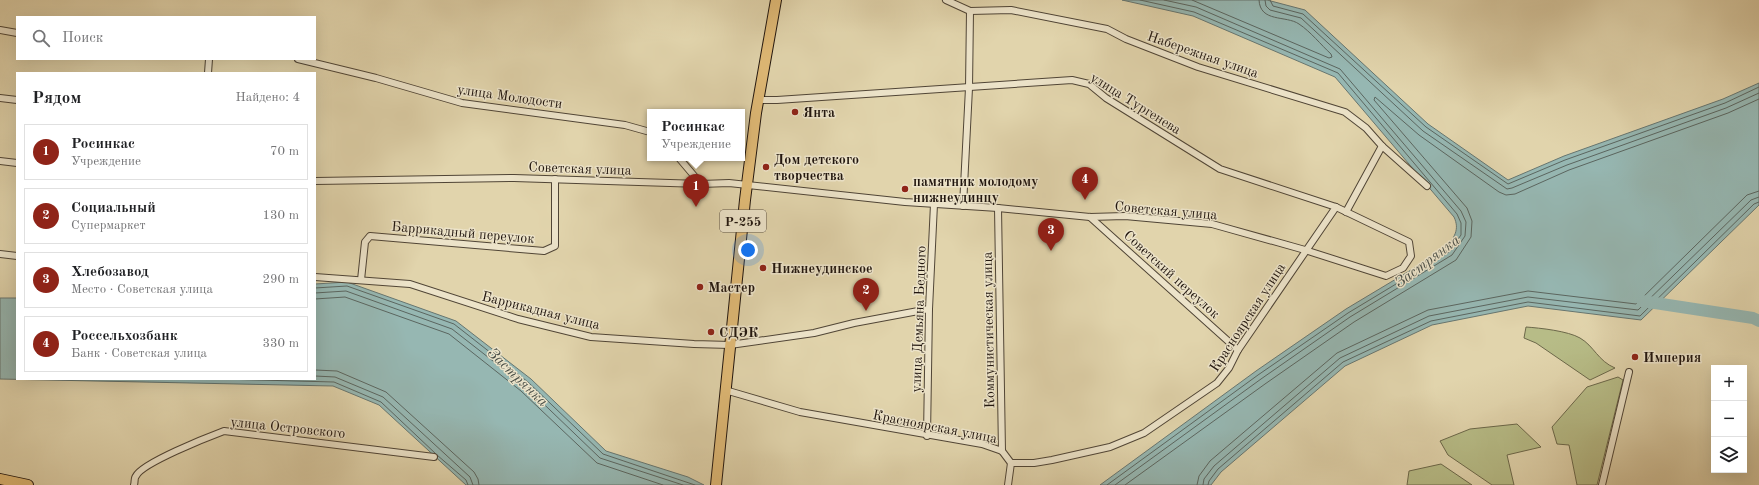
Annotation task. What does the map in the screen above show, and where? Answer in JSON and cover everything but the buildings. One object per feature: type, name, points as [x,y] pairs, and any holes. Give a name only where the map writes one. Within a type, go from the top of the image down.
[{"type":"highway","name":"Р-255","points":[[716,485],[719,443],[747,185],[759,100],[776,0]]},
{"type":"highway","points":[[0,479],[28,485]]},
{"type":"street","name":"Набережная улица","points":[[946,0],[970,11],[1011,10],[1107,29],[1126,39],[1198,67],[1345,112],[1366,128],[1382,146],[1427,186]]},
{"type":"street","points":[[963,206],[969,88],[970,11]]},
{"type":"street","points":[[0,30],[16,32]]},
{"type":"street","points":[[208,72],[209,60]]},
{"type":"street","name":"улица Молодости","points":[[302,60],[376,78],[462,103],[625,125],[647,131]]},
{"type":"street","name":"улица Тургенева","points":[[759,100],[969,88],[1072,80],[1089,84],[1106,98],[1220,169],[1336,207],[1409,242],[1411,256],[1403,268],[1386,276]]},
{"type":"street","points":[[0,98],[16,100]]},
{"type":"street","points":[[1346,212],[1382,146]]},
{"type":"street","points":[[0,161],[16,163]]},
{"type":"street","points":[[681,161],[701,184]]},
{"type":"street","name":"Советская улица","points":[[316,181],[514,178],[701,184],[729,183],[934,204],[998,208],[1090,217],[1126,216],[1212,224],[1305,250],[1386,276]]},
{"type":"street","name":"Баррикадный переулок","points":[[361,280],[365,242],[370,236],[544,251],[556,246],[556,180]]},
{"type":"street","name":"улица Демьяна Бедного","points":[[927,436],[929,309],[934,204]]},
{"type":"street","name":"Красноярская улица","points":[[725,390],[800,412],[927,436],[982,444],[1002,451],[1011,463],[1034,463],[1110,447],[1144,433],[1217,383],[1229,368],[1238,350],[1305,250],[1336,207]]},
{"type":"street","name":"Коммунистическая улица","points":[[998,208],[1002,451]]},
{"type":"street","name":"Советский переулок","points":[[1090,217],[1238,350]]},
{"type":"street","points":[[0,254],[16,256]]},
{"type":"street","name":"Баррикадная улица","points":[[316,277],[410,284],[518,319],[591,337],[730,345],[814,333],[854,323],[929,309]]},
{"type":"street","points":[[1602,485],[1629,372]]},
{"type":"street","name":"улица Островского","points":[[134,485],[135,476],[142,469],[192,444],[224,431],[434,457]]},
{"type":"street","points":[[1008,485],[1011,463]]},
{"type":"green space","points":[[1526,327],[1554,330],[1568,333],[1580,338],[1589,345],[1600,358],[1615,368],[1590,380],[1536,343],[1524,338]]},
{"type":"green space","points":[[1618,377],[1623,380],[1597,485],[1577,485],[1569,445],[1557,444],[1552,427],[1587,387]]},
{"type":"green space","points":[[1517,424],[1541,447],[1507,455],[1514,485],[1492,485],[1448,455],[1440,441],[1470,429]]},
{"type":"green space","points":[[1441,464],[1472,485],[1407,485],[1409,471]]},
{"type":"water","name":"Застрянка","points":[[1122,0],[1267,0],[1305,10],[1428,124],[1508,180],[1564,156],[1723,99],[1759,83],[1759,205],[1641,320],[1528,306],[1432,325],[1345,366],[1221,472],[1211,485],[1100,485],[1256,371],[1346,309],[1446,249],[1454,237],[1456,230],[1456,222],[1454,217],[1335,77],[1193,16]]},
{"type":"water","name":"Застрянка","points":[[347,282],[456,321],[531,379],[606,451],[688,477],[704,485],[466,485],[379,405],[333,386],[48,380],[316,380],[316,284]]},
{"type":"water","points":[[0,298],[16,298],[16,379],[0,379]]},
{"type":"waterway","points":[[1642,301],[1753,318],[1759,321]]},
{"type":"place","name":"Янта","points":[[795,112]]},
{"type":"place","name":"Дом детского творчества","points":[[766,167]]},
{"type":"place","name":"памятник молодому нижнеудинцу","points":[[905,189]]},
{"type":"place","name":"Россельхозбанк","points":[[1085,200]]},
{"type":"place","name":"Росинкас","points":[[696,207]]},
{"type":"place","name":"Хлебозавод","points":[[1051,251]]},
{"type":"place","name":"Нижнеудинское","points":[[763,268]]},
{"type":"place","name":"Мастер","points":[[700,287]]},
{"type":"place","name":"Социальный","points":[[866,311]]},
{"type":"place","name":"СДЭК","points":[[711,332]]},
{"type":"place","name":"Империя","points":[[1635,357]]}]
